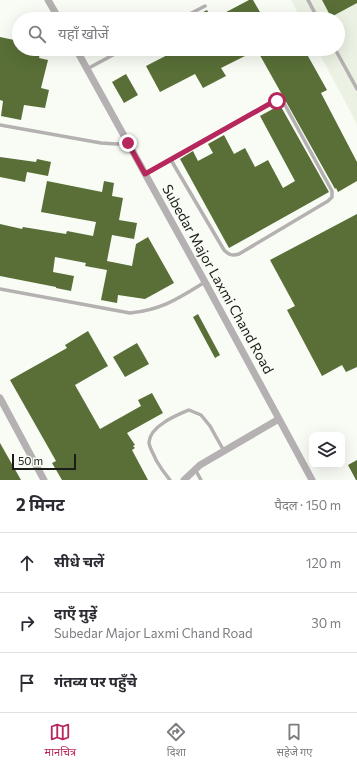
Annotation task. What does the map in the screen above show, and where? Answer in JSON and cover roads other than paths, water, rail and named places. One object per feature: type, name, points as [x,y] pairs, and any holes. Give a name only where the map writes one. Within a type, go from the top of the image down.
[{"type":"street","points":[[48,0],[55,12]]},
{"type":"street","name":"Subedar Major Laxmi Chand Road","points":[[80,56],[205,282],[312,480]]},
{"type":"street","points":[[0,398],[44,480]]},
{"type":"street","points":[[184,480],[195,469],[279,419]]},
{"type":"lane","points":[[308,0],[314,12]]},
{"type":"lane","points":[[193,12],[205,6]]},
{"type":"lane","points":[[87,69],[111,56]]},
{"type":"lane","points":[[339,56],[357,89]]},
{"type":"lane","points":[[145,174],[271,103],[281,101],[285,105],[332,191],[332,197],[328,201],[239,254],[233,256],[224,250],[171,160]]},
{"type":"lane","points":[[0,125],[101,143],[128,143]]},
{"type":"lane","points":[[0,289],[130,313],[145,312],[164,306],[205,282]]},
{"type":"lane","points":[[170,480],[159,465],[149,442],[153,433],[173,416],[189,410],[201,415],[210,426],[224,451]]},
{"type":"lane","points":[[195,469],[201,480]]}]
